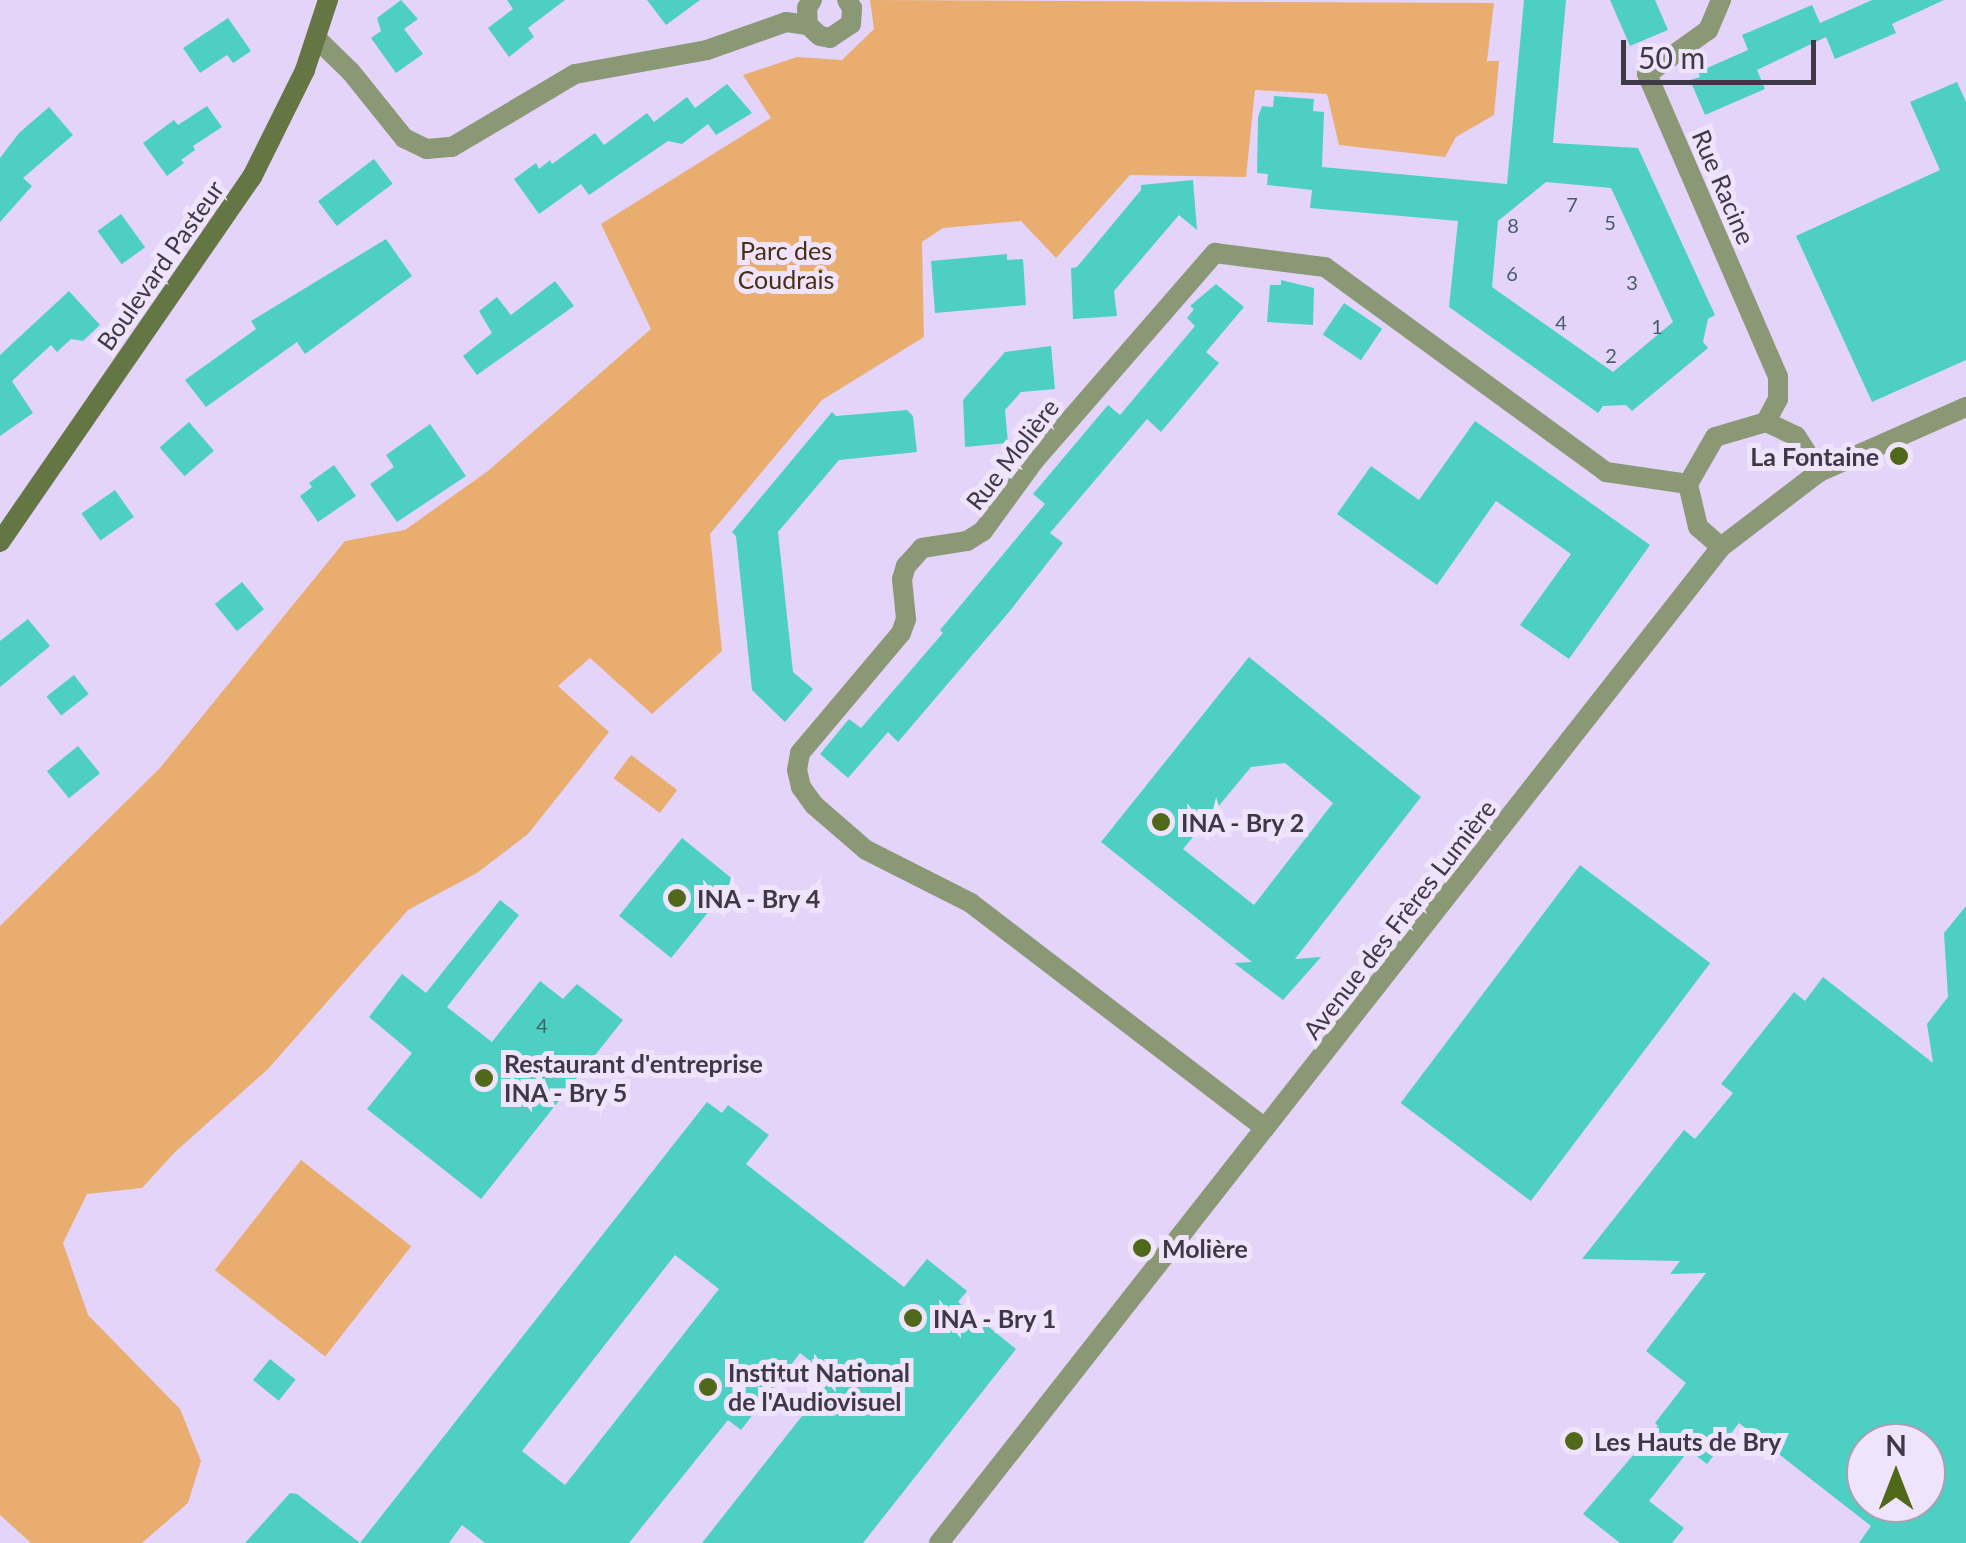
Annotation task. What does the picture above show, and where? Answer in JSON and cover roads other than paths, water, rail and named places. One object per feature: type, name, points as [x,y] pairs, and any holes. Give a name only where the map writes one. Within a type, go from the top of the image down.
[{"type":"main road","name":"Boulevard Pasteur","points":[[0,542],[252,178],[279,130],[328,0]]},
{"type":"street","points":[[808,25],[807,8],[812,0]]},
{"type":"street","points":[[316,38],[351,72],[404,138],[427,149],[452,147],[575,74],[707,50],[786,22],[808,25],[820,36],[838,37],[851,24],[852,8],[847,0]]},
{"type":"street","name":"Rue Racine","points":[[1721,0],[1708,30],[1646,74],[1778,377],[1778,399],[1766,422]]},
{"type":"street","name":"Rue Molière","points":[[1265,1128],[971,903],[866,850],[814,806],[801,787],[797,770],[800,753],[901,634],[906,619],[902,579],[906,566],[922,548],[967,541],[983,531],[1034,462],[1215,253],[1324,267],[1606,472],[1688,484]]},
{"type":"street","name":"Avenue des Frères Lumière","points":[[938,1543],[1721,547],[1819,472],[1966,407]]},
{"type":"street","points":[[1721,547],[1698,527],[1688,484],[1715,437],[1766,422],[1796,436],[1819,472]]},
{"type":"place","name":"La Fontaine","points":[[1899,456]]},
{"type":"place","name":"INA - Bry 2","points":[[1161,822]]},
{"type":"place","name":"INA - Bry 4","points":[[677,898]]},
{"type":"place","name":"Restaurant d'entreprise INA - Bry 5","points":[[484,1078]]},
{"type":"place","name":"Molière","points":[[1142,1248]]},
{"type":"place","name":"INA - Bry 1","points":[[913,1318]]},
{"type":"place","name":"Institut National de l'Audiovisuel","points":[[708,1387]]},
{"type":"place","name":"Les Hauts de Bry","points":[[1574,1441]]},
{"type":"park label","name":"Parc des Coudrais","points":[[786,266]]}]
